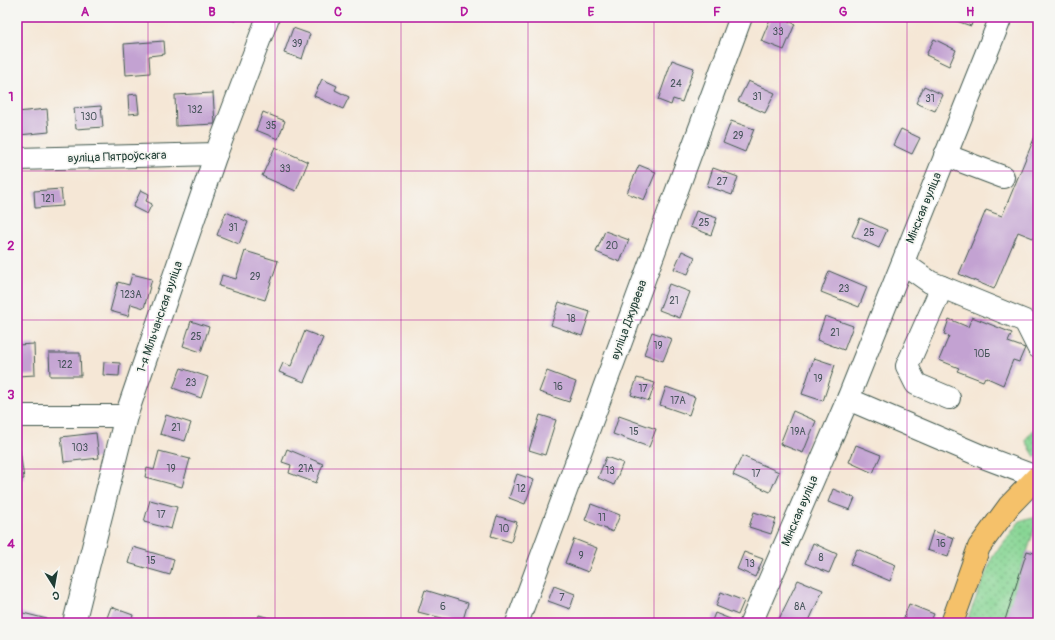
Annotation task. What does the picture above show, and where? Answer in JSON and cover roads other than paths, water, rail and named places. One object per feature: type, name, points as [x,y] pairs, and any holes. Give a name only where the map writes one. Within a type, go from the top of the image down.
[{"type":"main road","points":[[952,623],[979,547],[1009,506],[1037,477]]},
{"type":"street","name":"1-я Мільчанская вуліца","points":[[74,623],[126,416],[216,154],[268,17]]},
{"type":"street","name":"вуліца Джураева","points":[[517,623],[741,17]]},
{"type":"street","name":"Мінская вуліца","points":[[751,623],[848,399],[1001,17]]},
{"type":"street","name":"вуліца Пятроўскага","points":[[17,160],[216,154]]},
{"type":"street","points":[[945,155],[1003,177]]},
{"type":"street","points":[[903,263],[930,282],[1025,321],[1038,347]]},
{"type":"street","points":[[942,287],[907,366],[916,384],[949,398]]},
{"type":"street","points":[[848,399],[986,458],[1037,477]]},
{"type":"street","points":[[17,416],[126,416]]}]
